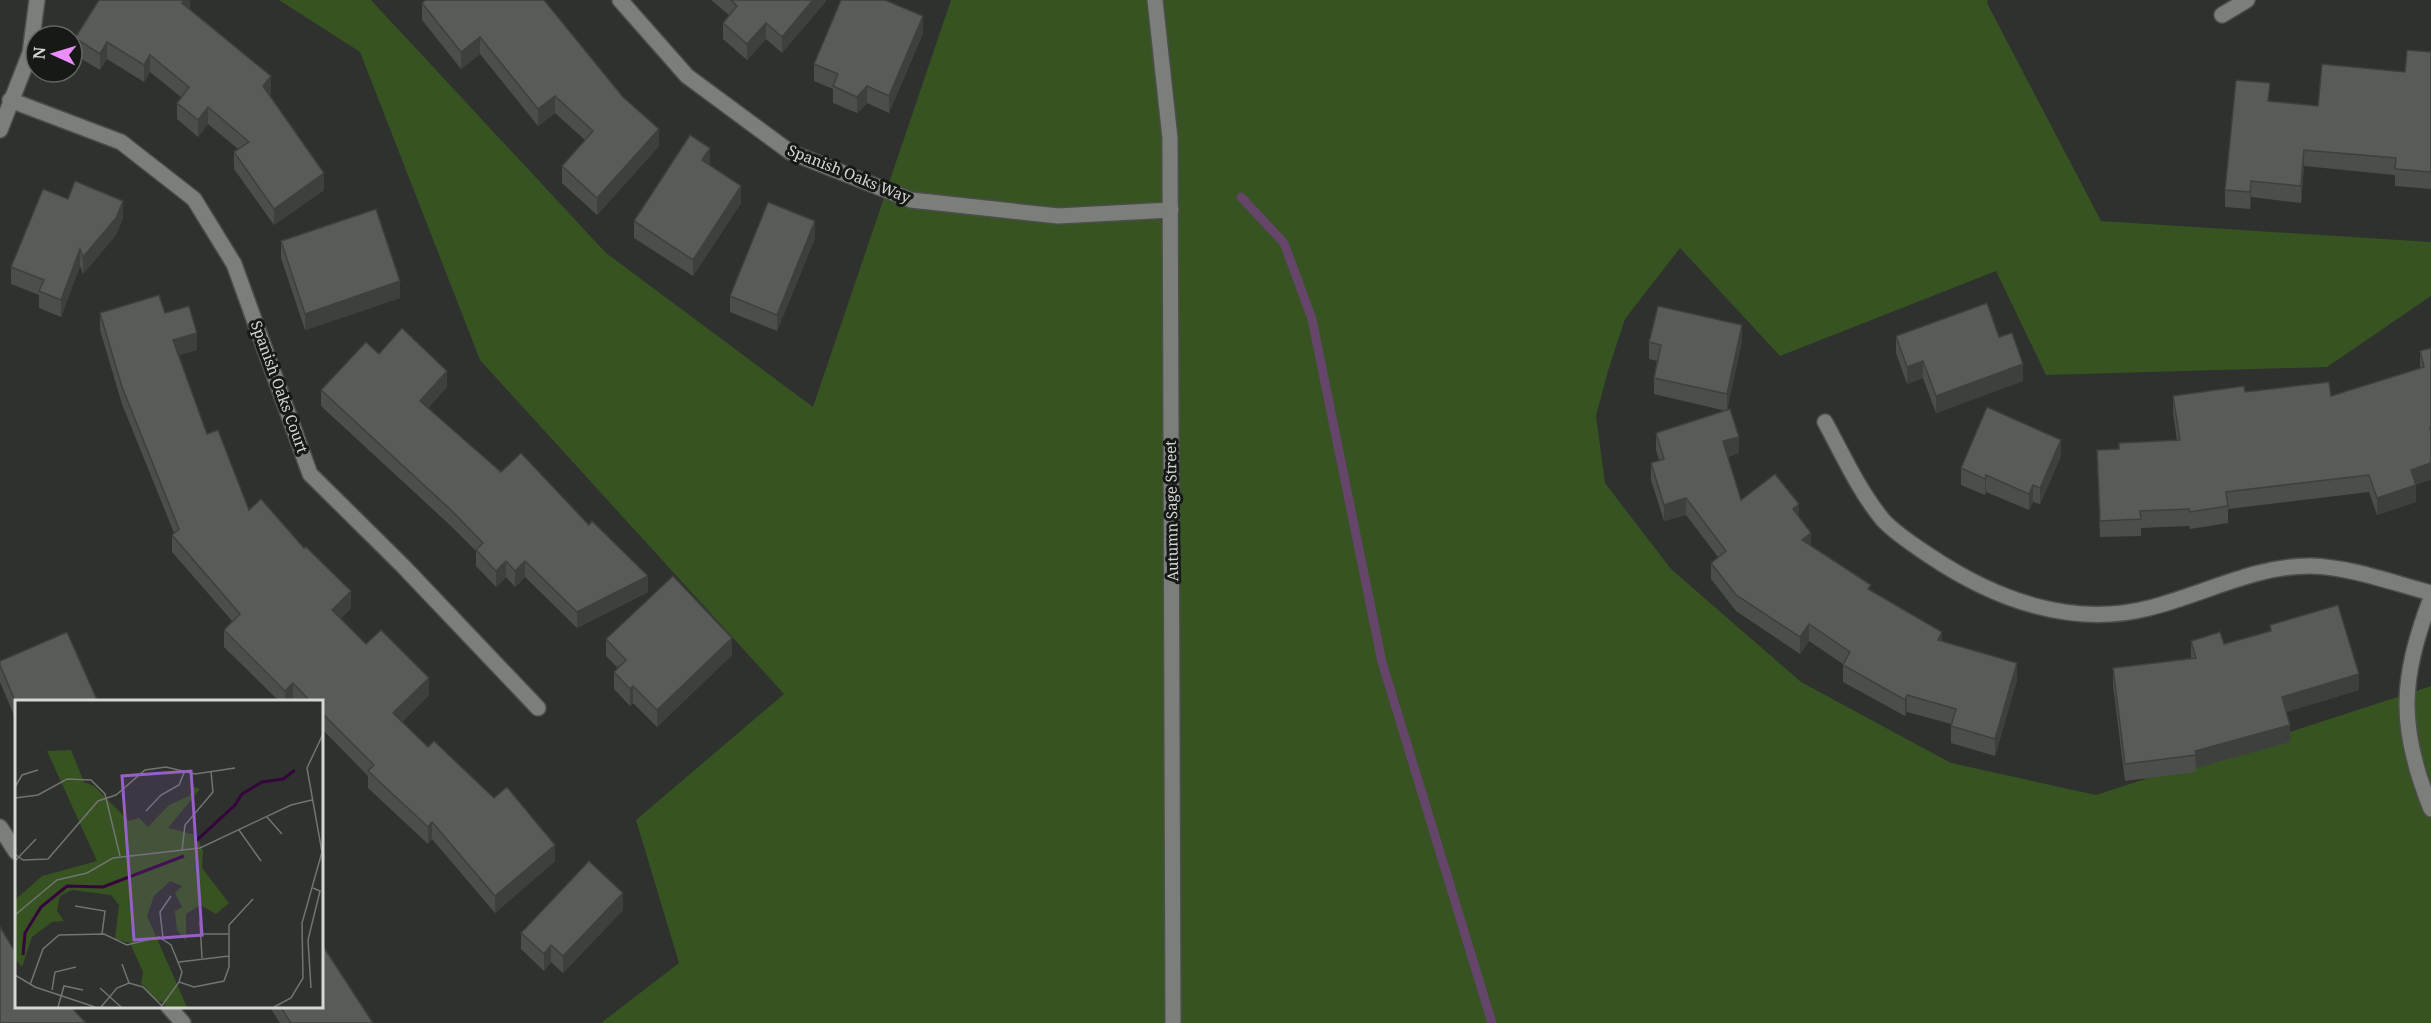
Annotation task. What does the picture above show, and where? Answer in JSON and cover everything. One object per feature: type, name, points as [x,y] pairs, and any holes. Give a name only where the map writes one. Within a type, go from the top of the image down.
[{"type":"street","points":[[0,130],[30,53],[37,0]]},
{"type":"street","name":"Spanish Oaks Way","points":[[620,0],[687,76],[790,152],[911,200],[1058,216],[1171,210]]},
{"type":"street","name":"Autumn Sage Street","points":[[1155,0],[1170,138],[1173,1023]]},
{"type":"street","points":[[2222,15],[2247,0]]},
{"type":"street","name":"Spanish Oaks Court","points":[[10,100],[121,142],[194,198],[234,264],[310,474],[403,566],[538,708]]},
{"type":"street","points":[[1825,422],[1857,483],[1884,521],[1956,573],[1995,593],[2049,610],[2103,615],[2147,609],[2277,569],[2312,566],[2354,573],[2431,593]]},
{"type":"street","points":[[2431,598],[2414,644],[2406,688],[2408,730],[2416,772],[2431,809]]},
{"type":"street","points":[[0,827],[15,850]]},
{"type":"street","points":[[170,1008],[183,1023]]},
{"type":"green space","points":[[279,0],[371,0],[606,253],[813,407],[951,0],[1988,0],[1987,3],[2101,221],[2431,242],[2431,296],[2327,367],[2046,375],[1996,271],[1780,356],[1680,248],[1625,319],[1608,371],[1596,416],[1605,483],[1671,569],[1801,682],[1951,763],[2096,795],[2431,686],[2431,1023],[601,1023],[679,963],[636,820],[784,694],[480,360],[360,52]]},
{"type":"building","points":[[99,0],[184,0],[182,3],[271,76],[263,86],[324,173],[274,209],[234,152],[249,142],[208,107],[198,120],[177,103],[189,87],[150,55],[144,65],[107,42],[100,54],[84,44],[84,24]]},
{"type":"building","points":[[426,0],[544,0],[623,97],[659,129],[597,198],[562,166],[593,131],[555,96],[538,109],[480,37],[461,52],[422,3]]},
{"type":"building","points":[[731,0],[813,0],[782,37],[766,23],[747,44],[723,23],[737,6]]},
{"type":"building","points":[[841,0],[885,0],[923,16],[889,96],[867,86],[857,97],[833,86],[838,74],[814,64]]},
{"type":"building","points":[[2407,50],[2431,52],[2431,172],[2395,169],[2396,158],[2304,150],[2301,186],[2251,181],[2250,192],[2225,190],[2236,80],[2270,83],[2268,101],[2318,106],[2322,64],[2405,72]]},
{"type":"building","points":[[690,135],[710,148],[702,160],[741,186],[693,260],[634,221]]},
{"type":"building","points":[[75,181],[123,201],[116,218],[83,257],[80,249],[61,300],[39,291],[44,280],[11,267],[43,189],[68,199]]},
{"type":"building","points":[[768,202],[815,221],[777,315],[730,296]]},
{"type":"building","points":[[376,209],[400,281],[305,314],[281,241]]},
{"type":"building","points":[[159,295],[165,313],[189,306],[197,333],[173,340],[207,434],[218,430],[249,510],[261,499],[304,548],[306,547],[351,591],[332,610],[366,644],[381,630],[429,678],[393,713],[428,747],[434,741],[494,798],[507,787],[555,845],[495,896],[432,822],[428,827],[368,771],[374,765],[322,713],[322,700],[309,700],[293,683],[285,691],[224,630],[240,614],[172,535],[179,529],[122,387],[100,313]]},
{"type":"building","points":[[1987,303],[1999,337],[2012,333],[2023,364],[1936,396],[1923,361],[1907,367],[1896,336]]},
{"type":"building","points":[[1658,306],[1742,325],[1727,394],[1654,378],[1661,345],[1649,342]]},
{"type":"building","points":[[402,328],[447,371],[420,401],[501,472],[521,453],[589,525],[592,521],[648,576],[577,612],[525,561],[515,571],[506,561],[496,571],[476,550],[483,543],[452,511],[321,390],[366,342],[379,354]]},
{"type":"building","points":[[2431,348],[2431,463],[2411,470],[2416,485],[2377,498],[2369,475],[2226,492],[2228,506],[2190,512],[2189,509],[2140,511],[2141,519],[2100,521],[2097,450],[2119,449],[2119,443],[2180,440],[2173,396],[2244,386],[2245,392],[2329,382],[2331,396],[2424,367],[2420,351]]},
{"type":"building","points":[[1987,407],[2061,440],[2040,488],[2033,485],[2029,494],[1986,475],[1985,479],[1961,468]]},
{"type":"building","points":[[1730,409],[1739,437],[1723,441],[1741,500],[1775,474],[1799,504],[1793,509],[1811,533],[1802,540],[1871,585],[1868,589],[1942,632],[1938,640],[2017,663],[1995,739],[1951,726],[1956,709],[1907,695],[1905,700],[1843,665],[1850,652],[1809,624],[1800,637],[1736,595],[1711,563],[1726,551],[1686,498],[1664,505],[1651,463],[1664,459],[1656,433]]},
{"type":"building","points":[[673,576],[732,638],[657,710],[633,686],[630,689],[614,672],[626,660],[606,639]]},
{"type":"building","points":[[2338,605],[2359,674],[2282,697],[2290,725],[2195,751],[2196,755],[2125,764],[2113,668],[2196,658],[2191,641],[2220,632],[2224,644],[2271,631],[2270,625]]},
{"type":"building","points":[[67,632],[97,700],[15,701],[0,661]]},
{"type":"building","points":[[589,861],[623,893],[563,956],[551,945],[544,954],[521,933]]},
{"type":"building","points":[[0,927],[15,951],[15,1008],[72,1008],[86,1023],[0,1023]]},
{"type":"building","points":[[322,945],[373,1023],[291,1023],[281,1008],[322,1008]]},
{"type":"waterway","points":[[1241,197],[1284,243],[1312,319],[1382,662],[1492,1023]]}]
